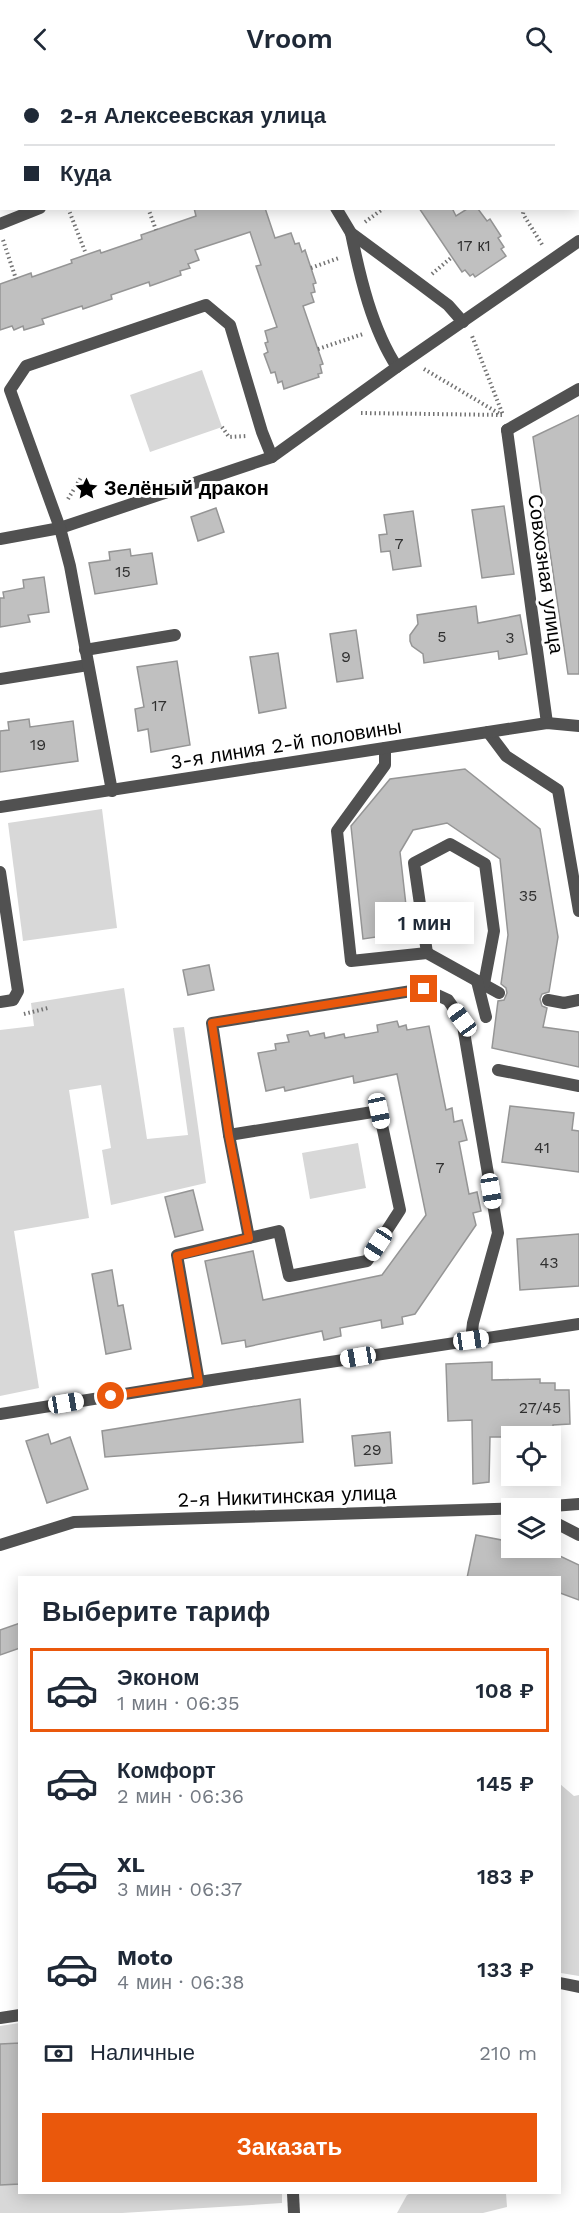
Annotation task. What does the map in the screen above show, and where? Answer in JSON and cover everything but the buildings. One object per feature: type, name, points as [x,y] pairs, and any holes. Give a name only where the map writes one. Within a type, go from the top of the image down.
[{"type":"street","points":[[0,224],[35,210]]},
{"type":"street","points":[[337,210],[351,233],[377,330],[387,352],[402,363]]},
{"type":"street","points":[[351,233],[448,305],[463,322]]},
{"type":"street","points":[[0,539],[60,528],[272,457],[579,240]]},
{"type":"street","points":[[112,791],[70,566],[60,528],[10,390],[26,366],[206,305],[230,325],[262,432],[272,457]]},
{"type":"street","points":[[507,430],[579,389]]},
{"type":"street","name":"Совхозная улица","points":[[507,430],[547,723]]},
{"type":"street","points":[[85,650],[175,635]]},
{"type":"street","points":[[0,679],[88,665]]},
{"type":"street","name":"3-я линия 2-й половины","points":[[0,807],[547,723],[579,726]]},
{"type":"street","points":[[488,732],[506,756],[558,790],[579,911]]},
{"type":"street","points":[[385,748],[385,765],[337,831],[351,961],[427,953],[499,993]]},
{"type":"street","points":[[427,953],[414,862],[450,844],[485,864],[494,931],[481,983],[486,1017]]},
{"type":"street","points":[[0,872],[18,991],[13,1000],[0,1002]]},
{"type":"street","points":[[249,1238],[229,1136],[212,1023],[424,989],[448,1000],[462,1020],[498,1233],[473,1323],[471,1340]]},
{"type":"street","points":[[548,1000],[564,1003],[579,1000]]},
{"type":"street","points":[[498,1070],[579,1086]]},
{"type":"street","points":[[199,1382],[177,1256],[279,1231],[289,1276],[367,1262],[400,1210],[379,1111],[229,1136]]},
{"type":"street","points":[[0,1414],[579,1324]]},
{"type":"street","name":"2-я Никитинская улица","points":[[561,1505],[579,1504]]},
{"type":"street","name":"2-я Никитинская улица","points":[[0,1545],[74,1521],[501,1509]]},
{"type":"street","points":[[561,1526],[579,1535]]},
{"type":"street","points":[[561,1983],[579,1987]]},
{"type":"street","points":[[0,2018],[18,2015]]},
{"type":"street","points":[[293,2194],[294,2213]]},
{"type":"path","points":[[69,210],[86,254]]},
{"type":"path","points":[[149,210],[156,230]]},
{"type":"path","points":[[351,233],[381,210]]},
{"type":"path","points":[[524,210],[523,214],[551,259]]},
{"type":"path","points":[[0,232],[16,279]]},
{"type":"path","points":[[311,268],[355,253]]},
{"type":"path","points":[[420,284],[452,257]]},
{"type":"path","points":[[463,322],[472,335],[507,430]]},
{"type":"path","points":[[318,349],[377,330]]},
{"type":"path","points":[[402,363],[503,415]]},
{"type":"path","points":[[334,413],[503,415]]},
{"type":"path","points":[[222,427],[229,436],[242,438],[262,432]]},
{"type":"shaded area","points":[[202,370],[222,427],[150,452],[130,395]]},
{"type":"shaded area","points":[[102,809],[117,928],[23,941],[8,823]]},
{"type":"shaded area","points":[[124,988],[147,1139],[188,1135],[173,1028],[184,1027],[206,1183],[111,1205],[102,1150],[111,1148],[101,1085],[69,1090],[89,1218],[14,1231],[39,1388],[0,1396],[0,1030],[34,1026],[31,1003]]},
{"type":"shaded area","points":[[358,1143],[366,1188],[310,1199],[302,1153]]},
{"type":"shaded area","points":[[561,1785],[574,1796],[579,1795],[579,1976],[561,1973]]},
{"type":"shaded area","points":[[18,2023],[18,2194],[282,2194],[282,2203],[122,2213],[0,2213],[0,2026]]},
{"type":"shaded area","points":[[506,2194],[507,2207],[483,2213],[397,2213],[407,2195]]},
{"type":"place","name":"Зелёный дракон","points":[[86,488]]},
{"type":"route","points":[[111,1396],[199,1382],[177,1256],[249,1238],[229,1136],[212,1023],[424,989]]}]
